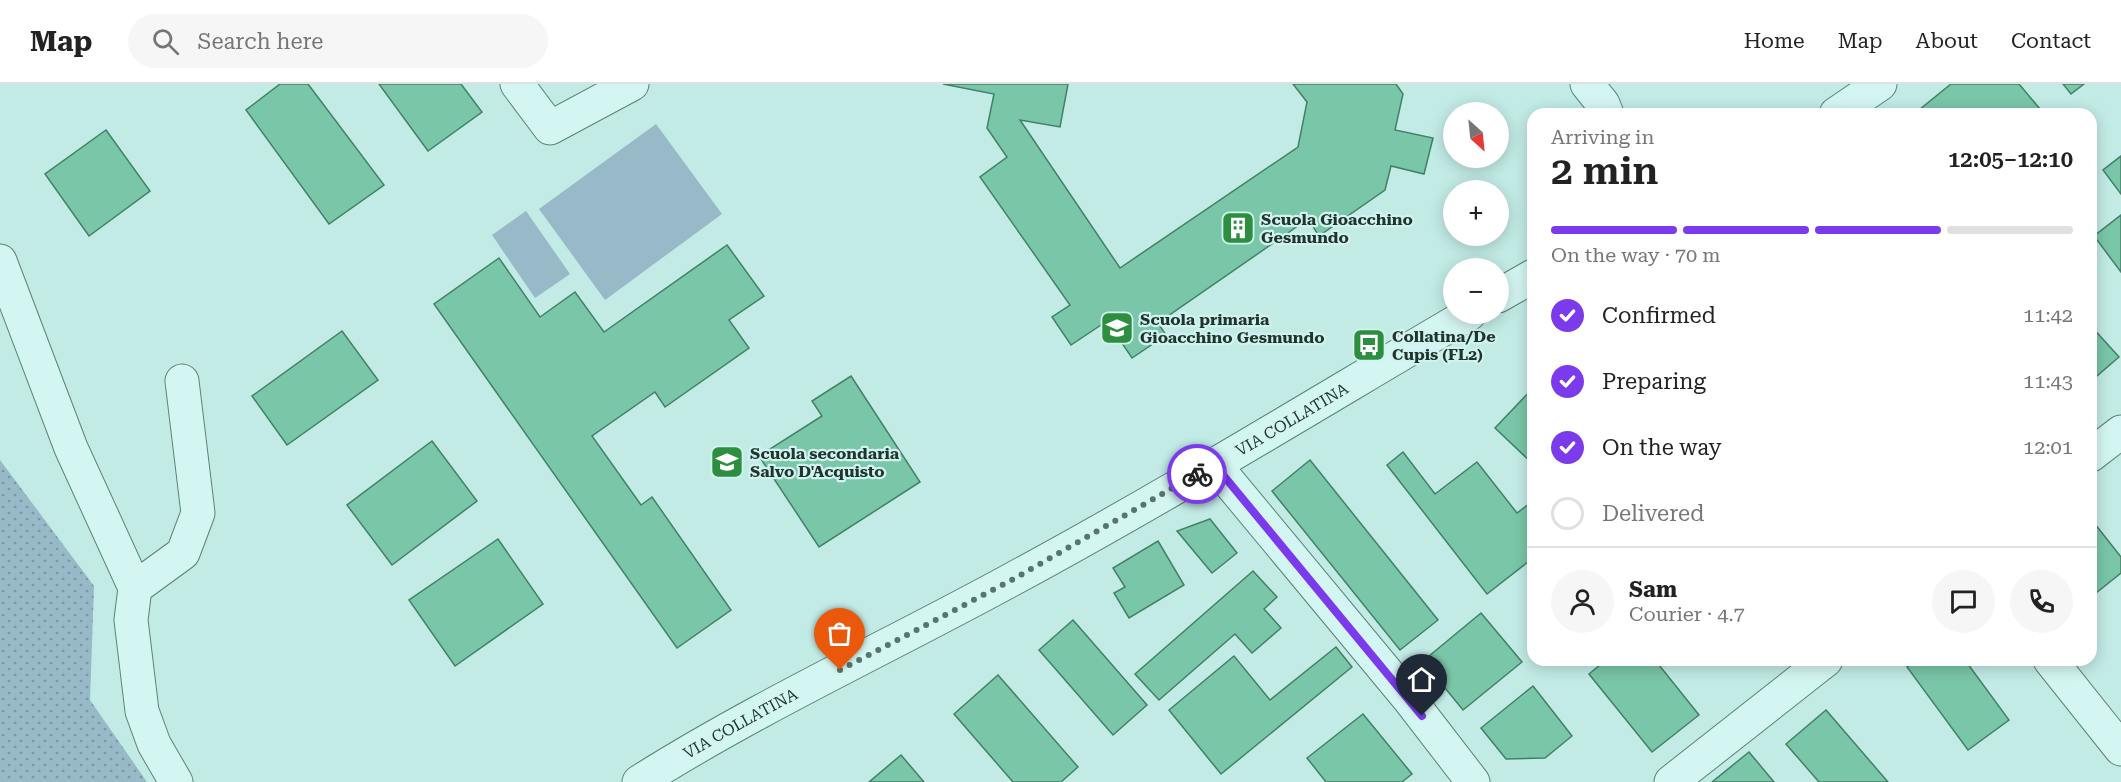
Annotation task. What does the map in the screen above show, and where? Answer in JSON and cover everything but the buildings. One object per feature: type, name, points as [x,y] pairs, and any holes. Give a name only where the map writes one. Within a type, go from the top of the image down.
[{"type":"street","points":[[517,84],[550,128],[632,84]]},
{"type":"street","points":[[1845,108],[1880,84]]},
{"type":"street","points":[[0,261],[71,448],[135,588],[131,620],[142,711],[154,744],[177,782]]},
{"type":"street","points":[[1509,290],[1527,279]]},
{"type":"street","name":"VIA COLLATINA","points":[[639,782],[715,736],[1010,581],[1452,324]]},
{"type":"street","points":[[135,588],[183,553],[198,513],[182,381]]},
{"type":"street","points":[[2097,450],[2121,432]]},
{"type":"street","points":[[1214,464],[1408,699],[1473,782]]},
{"type":"street","points":[[1671,782],[1818,666]]},
{"type":"street","points":[[2055,666],[2121,749]]},
{"type":"shaded area","points":[[656,124],[722,214],[605,300],[539,209]]},
{"type":"shaded area","points":[[526,211],[570,274],[535,298],[492,235]]},
{"type":"shaded area","points":[[0,460],[94,586],[90,700],[147,782],[0,782]]},
{"type":"way so far","points":[[840,670],[1010,581],[1197,474]]},
{"type":"place","name":"Scuola Gioacchino Gesmundo","points":[[1238,228]]},
{"type":"place","name":"Scuola primaria Gioacchino Gesmundo","points":[[1117,328]]},
{"type":"place","name":"Collatina/De Cupis (FL2)","points":[[1369,345]]},
{"type":"place","name":"Scuola secondaria Salvo D'Acquisto","points":[[727,462]]},
{"type":"route","points":[[1197,474],[1214,464],[1422,716]]}]
